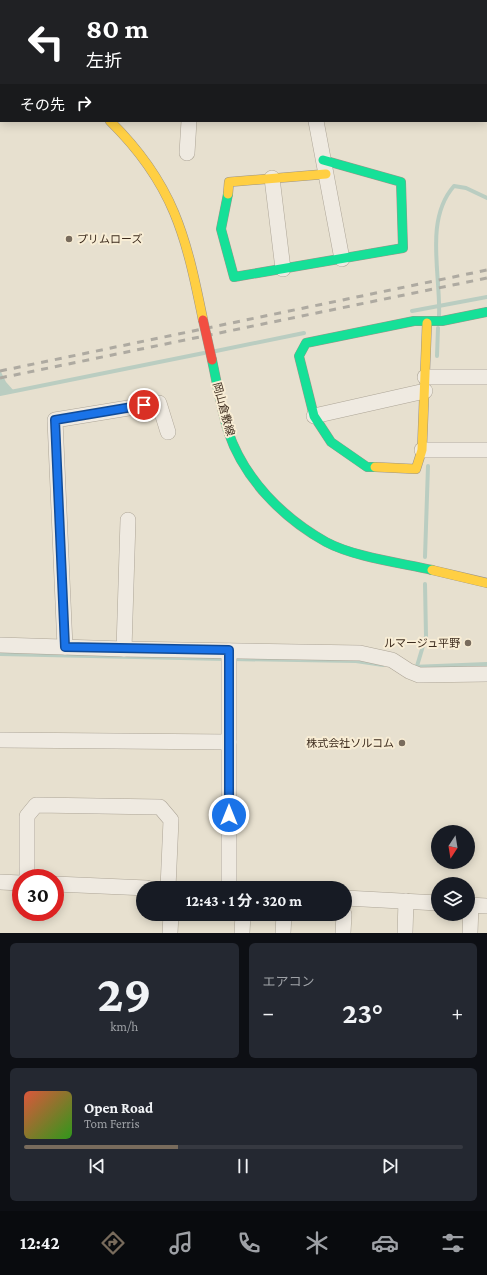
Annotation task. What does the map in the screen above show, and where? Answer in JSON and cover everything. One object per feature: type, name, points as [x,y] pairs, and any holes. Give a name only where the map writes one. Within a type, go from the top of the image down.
[{"type":"street","name":"岡山倉敷線","points":[[111,122],[123,133],[155,172],[174,210],[188,250],[228,431],[243,465],[263,492],[286,514],[327,542],[355,552],[487,583]]},
{"type":"street","points":[[186,153],[189,122]]},
{"type":"street","points":[[316,122],[342,259]]},
{"type":"street","points":[[324,167],[401,182],[403,248],[234,277],[221,229],[226,209],[229,182],[272,178],[324,167]]},
{"type":"street","points":[[272,178],[283,268]]},
{"type":"street","points":[[429,322],[431,381],[428,450],[416,469],[367,467],[331,442],[314,416],[299,356],[306,343],[414,321],[445,321],[487,312]]},
{"type":"street","points":[[314,416],[431,381],[487,378]]},
{"type":"street","points":[[65,647],[55,420],[159,403],[168,432]]},
{"type":"street","points":[[428,450],[487,450]]},
{"type":"street","points":[[124,649],[128,520]]},
{"type":"street","points":[[2,645],[124,649],[229,656],[360,653],[382,656],[419,675],[487,674]]},
{"type":"street","points":[[229,656],[229,881]]},
{"type":"street","points":[[0,740],[229,742]]},
{"type":"street","points":[[27,869],[27,816],[36,805],[160,807],[171,820],[168,881]]},
{"type":"street","points":[[0,882],[12,883]]},
{"type":"street","points":[[64,884],[136,887]]},
{"type":"street","points":[[352,898],[431,903]]},
{"type":"street","points":[[405,933],[406,901]]},
{"type":"street","points":[[475,905],[487,906]]},
{"type":"street","points":[[170,933],[171,921]]},
{"type":"street","points":[[242,933],[243,921]]},
{"type":"street","points":[[283,933],[284,921]]},
{"type":"street","points":[[343,933],[344,921]]},
{"type":"street","points":[[470,921],[470,933]]},
{"type":"shaded area","points":[[0,370],[6,382],[14,391],[0,394]]},
{"type":"waterway","points":[[439,316],[436,248],[439,215],[445,200],[454,186],[466,188],[487,198]]},
{"type":"waterway","points":[[412,311],[487,297]]},
{"type":"waterway","points":[[437,356],[438,328]]},
{"type":"waterway","points":[[216,351],[304,333]]},
{"type":"waterway","points":[[0,394],[204,353]]},
{"type":"waterway","points":[[425,557],[428,466]]},
{"type":"waterway","points":[[417,666],[426,636],[425,584]]},
{"type":"waterway","points":[[0,654],[226,659]]},
{"type":"waterway","points":[[232,659],[356,661],[383,665]]},
{"type":"waterway","points":[[412,667],[487,664]]},
{"type":"railway","points":[[0,371],[487,270]]},
{"type":"railway","points":[[0,378],[487,278]]},
{"type":"traffic: fast","points":[[228,194],[221,229],[234,277],[403,248],[401,182],[323,160]]},
{"type":"traffic: fast","points":[[375,467],[367,467],[331,442],[314,416],[299,356],[306,343],[414,321],[442,321],[487,312]]},
{"type":"traffic: fast","points":[[212,360],[221,404],[228,431],[235,449],[255,481],[280,509],[310,532],[337,547],[364,556],[432,570]]},
{"type":"traffic: slow","points":[[111,122],[132,144],[149,167],[163,190],[174,213],[190,262],[203,320]]},
{"type":"traffic: slow","points":[[228,194],[229,182],[326,174]]},
{"type":"traffic: slow","points":[[375,467],[416,469],[422,450],[427,323]]},
{"type":"traffic: slow","points":[[432,570],[487,583]]},
{"type":"traffic: jam","points":[[203,320],[212,360]]},
{"type":"place","name":"プリムローズ","points":[[69,239]]},
{"type":"place","name":"ルマージュ平野","points":[[468,643]]},
{"type":"place","name":"株式会社ソルコム","points":[[402,743]]},
{"type":"route","points":[[144,405],[55,420],[65,647],[229,650],[229,815]]}]
